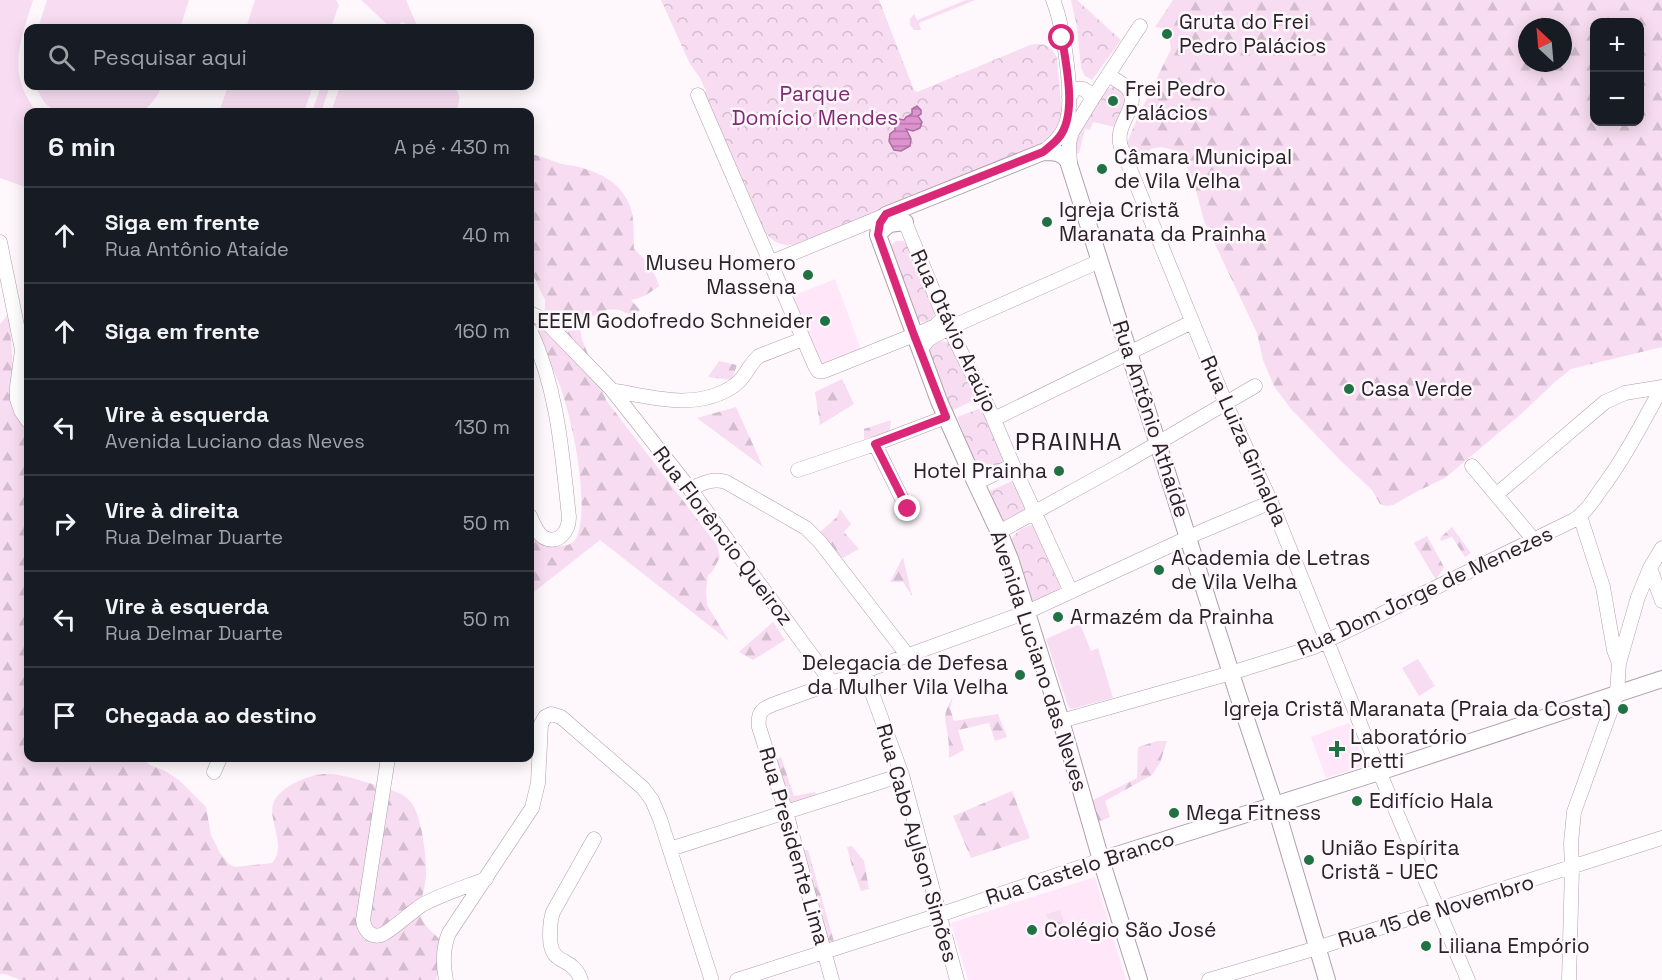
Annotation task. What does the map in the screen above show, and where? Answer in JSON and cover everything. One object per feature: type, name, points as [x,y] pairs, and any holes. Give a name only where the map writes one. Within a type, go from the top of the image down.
[{"type":"main road","points":[[878,235],[880,223],[886,214],[1043,152],[1062,154],[1070,166]]},
{"type":"main road","name":"Rua Antônio Athaíde","points":[[1070,166],[1275,806],[1327,980]]},
{"type":"main road","points":[[878,235],[890,224],[905,222]]},
{"type":"main road","name":"Avenida Luciano das Neves","points":[[878,235],[946,417],[1010,559],[1139,980]]},
{"type":"main road","name":"Rua Castelo Branco","points":[[1101,860],[1275,806],[1662,679]]},
{"type":"street","points":[[1053,0],[1060,26],[1067,71],[1081,98],[1070,138],[1070,166]]},
{"type":"street","points":[[1043,152],[1062,134],[1081,98],[1105,80],[1140,26]]},
{"type":"street","name":"Rua Luiza Grinalda","points":[[1105,80],[1126,87],[1130,93],[1131,106],[1120,128],[1120,142],[1226,404],[1271,502],[1379,772],[1468,980]]},
{"type":"street","points":[[698,95],[802,339],[818,371],[929,339],[946,323],[1100,261]]},
{"type":"street","points":[[770,263],[886,214]]},
{"type":"street","name":"Rua Otávio Araújo","points":[[886,214],[897,215],[905,222],[946,323],[994,419],[1071,592]]},
{"type":"street","points":[[859,226],[869,228],[878,235]]},
{"type":"street","points":[[0,242],[22,344],[17,399],[24,415]]},
{"type":"street","name":"Rua Florêncio Queiroz","points":[[534,315],[544,320],[612,390],[690,489],[832,683]]},
{"type":"street","points":[[994,419],[1192,322]]},
{"type":"street","points":[[612,390],[672,400],[703,398],[722,392],[736,384],[746,375],[759,356],[802,339]]},
{"type":"street","points":[[534,340],[553,396],[561,438],[569,527],[564,534],[551,540],[538,532],[534,524]]},
{"type":"street","points":[[999,532],[1255,386]]},
{"type":"street","points":[[1497,494],[1605,402],[1625,393],[1662,387]]},
{"type":"street","points":[[1619,663],[1614,650],[1604,591],[1580,516],[1618,467],[1662,387]]},
{"type":"street","points":[[798,470],[946,417]]},
{"type":"street","points":[[875,444],[908,509]]},
{"type":"street","points":[[976,483],[1013,465]]},
{"type":"street","points":[[1472,466],[1534,540]]},
{"type":"street","points":[[690,489],[710,480],[726,482],[806,528],[820,542],[908,656]]},
{"type":"street","points":[[832,683],[1027,612],[1271,502]]},
{"type":"street","name":"Rua Dom Jorge de Menezes","points":[[1061,721],[1314,647],[1580,516]]},
{"type":"street","points":[[1569,980],[1571,843],[1574,812],[1617,693],[1619,663],[1638,597],[1650,568],[1662,548]]},
{"type":"street","points":[[1650,568],[1662,601]]},
{"type":"street","name":"Rua Cabo Aylson Simões","points":[[866,671],[902,775],[957,980]]},
{"type":"street","name":"Rua Presidente Lima","points":[[832,683],[767,707],[760,712],[758,718],[832,980]]},
{"type":"street","points":[[446,980],[444,964],[449,933],[532,808],[538,783],[541,724],[545,717],[555,714],[643,788],[657,809],[713,979]]},
{"type":"street","points":[[214,772],[218,762]]},
{"type":"street","points":[[387,762],[363,920],[364,928],[374,935],[382,935],[430,900],[486,879]]},
{"type":"street","points":[[670,849],[902,775]]},
{"type":"street","name":"Rua 15 de Novembro","points":[[1209,980],[1662,838]]},
{"type":"street","points":[[581,980],[574,967],[553,953],[550,946],[550,924],[553,912],[594,839]]},
{"type":"street","name":"Rua Castelo Branco","points":[[737,980],[1101,860]]},
{"type":"shaded area","points":[[917,106],[921,110],[918,116],[922,122],[920,128],[913,131],[906,129],[911,139],[910,146],[901,151],[894,150],[889,141],[890,134],[895,130],[895,122],[899,119],[904,120]]},
{"type":"shaded area","name":"EEEM Godofredo Schneider","points":[[835,279],[862,352],[823,368],[790,297]]},
{"type":"shaded area","name":"Laboratório Pretti","points":[[1349,723],[1364,762],[1361,767],[1326,778],[1311,737]]},
{"type":"shaded area","name":"Colégio São José","points":[[1095,877],[1126,980],[968,980],[951,923]]},
{"type":"green space","points":[[0,0],[33,0],[24,24],[18,58],[21,84],[34,108],[24,108],[24,187],[0,178]]},
{"type":"green space","points":[[47,0],[189,0],[181,24],[39,24]]},
{"type":"green space","points":[[255,0],[336,0],[339,5],[332,24],[247,24]]},
{"type":"green space","points":[[361,0],[406,0],[416,24],[402,22],[387,24]]},
{"type":"green space","name":"Parque Domício Mendes","points":[[661,0],[879,0],[914,90],[917,92],[1030,45],[1043,45],[1050,48],[1057,58],[1063,127],[1035,150],[798,243],[788,245],[779,243],[771,239],[764,231],[702,94],[706,91],[690,64]]},
{"type":"green space","points":[[966,0],[975,0],[919,23],[921,30],[914,30],[910,25],[910,19],[914,14],[917,20]]},
{"type":"green space","points":[[1071,0],[1077,0],[1121,40],[1092,80],[1085,76],[1081,68],[1077,27]]},
{"type":"green space","points":[[1173,0],[1662,0],[1662,347],[1571,369],[1445,478],[1393,505],[1380,504],[1372,490],[1291,409],[1274,386],[1263,360],[1257,333],[1204,221],[1193,179],[1186,165],[1171,149],[1160,147],[1151,149],[1135,160],[1130,152],[1127,143],[1171,49],[1168,29],[1155,27]]},
{"type":"green space","points":[[1113,87],[1122,92],[1127,101],[1115,127],[1093,122],[1090,130],[1085,129],[1079,153],[1074,155],[1073,142],[1106,90]]},
{"type":"green space","points":[[37,90],[160,90],[146,108],[51,108]]},
{"type":"green space","points":[[227,90],[312,90],[305,108],[220,108]]},
{"type":"green space","points":[[320,90],[329,90],[322,108],[313,108]]},
{"type":"green space","points":[[339,90],[456,90],[459,94],[457,108],[332,108]]},
{"type":"green space","points":[[534,155],[561,164],[584,168],[608,179],[621,190],[630,206],[634,249],[649,265],[659,286],[646,295],[631,300],[640,310],[637,314],[613,309],[592,316],[580,328],[582,339],[606,400],[717,545],[720,557],[708,575],[707,605],[729,641],[600,540],[534,592],[534,537],[549,547],[572,543],[580,525],[582,503],[576,448],[563,395],[547,360],[536,359],[534,361],[534,329],[539,331],[542,327],[545,300],[534,277]]},
{"type":"green space","points":[[896,241],[903,241],[908,245],[935,312],[929,321],[917,320],[889,248]]},
{"type":"green space","points":[[9,310],[14,388],[24,415],[24,762],[147,762],[165,771],[179,780],[206,807],[211,835],[220,853],[229,864],[235,867],[272,863],[277,855],[278,847],[272,813],[273,805],[280,793],[300,780],[322,774],[335,775],[360,780],[402,795],[413,805],[423,840],[426,876],[421,917],[444,945],[436,980],[21,980],[0,974],[0,324]]},
{"type":"green space","points":[[942,341],[950,343],[979,398],[949,412],[928,351],[934,344]]},
{"type":"green space","points":[[719,361],[737,365],[732,380],[708,377]]},
{"type":"green space","points":[[842,379],[854,404],[820,425],[815,392]]},
{"type":"green space","points":[[736,407],[763,467],[697,418]]},
{"type":"green space","points":[[984,407],[1006,465],[980,475],[957,417]]},
{"type":"green space","points":[[891,420],[889,434],[864,439],[864,429]]},
{"type":"green space","points":[[1015,480],[1030,512],[1002,527],[987,492]]},
{"type":"green space","points":[[840,509],[851,524],[844,532],[859,549],[841,559],[820,532],[837,517]]},
{"type":"green space","points":[[1033,525],[1062,588],[1035,603],[1031,601],[1011,541],[1020,530]]},
{"type":"green space","points":[[1452,527],[1471,553],[1465,557],[1452,537],[1441,541],[1440,538]]},
{"type":"green space","points":[[1427,536],[1444,567],[1436,580],[1414,543]]},
{"type":"green space","points":[[903,557],[912,596],[903,582],[890,582]]},
{"type":"green space","points":[[773,622],[785,640],[753,660],[739,652]]},
{"type":"green space","points":[[1080,624],[1091,651],[1098,648],[1113,698],[1071,709],[1068,706],[1046,639]]},
{"type":"green space","points":[[1418,659],[1435,686],[1419,696],[1402,668]]},
{"type":"green space","points":[[953,697],[950,708],[954,721],[998,714],[1007,737],[995,741],[989,723],[958,730],[964,750],[949,758],[945,716]]},
{"type":"green space","points":[[1157,741],[1167,741],[1160,763],[1152,775],[1105,801],[1110,817],[1098,822],[1087,803],[1137,778],[1138,747]]},
{"type":"green space","points":[[781,757],[794,796],[815,792],[817,798],[788,807],[774,761]]},
{"type":"green space","points":[[1012,791],[1030,838],[971,858],[953,816]]},
{"type":"green space","points":[[852,846],[864,861],[869,889],[861,891],[847,847]]},
{"type":"green space","points":[[803,850],[808,850],[835,945],[827,947]]},
{"type":"green space","points":[[1060,910],[1068,934],[1054,939],[1046,914]]},
{"type":"place","name":"Gruta do Frei Pedro Palácios","points":[[1167,34]]},
{"type":"place","name":"Frei Pedro Palácios","points":[[1113,101]]},
{"type":"place","name":"Câmara Municipal de Vila Velha","points":[[1102,169]]},
{"type":"place","name":"Igreja Cristã Maranata da Prainha","points":[[1047,222]]},
{"type":"place","name":"Museu Homero Massena","points":[[808,275]]},
{"type":"place","name":"EEEM Godofredo Schneider","points":[[825,321]]},
{"type":"place","name":"Casa Verde","points":[[1349,389]]},
{"type":"place","name":"Hotel Prainha","points":[[1059,471]]},
{"type":"place","name":"Academia de Letras de Vila Velha","points":[[1159,570]]},
{"type":"place","name":"Armazém da Prainha","points":[[1058,617]]},
{"type":"place","name":"Delegacia de Defesa da Mulher Vila Velha","points":[[1020,675]]},
{"type":"place","name":"Igreja Cristã Maranata (Praia da Costa)","points":[[1623,709]]},
{"type":"place","name":"Laboratório Pretti","points":[[1337,749]]},
{"type":"place","name":"Edifício Hala","points":[[1357,801]]},
{"type":"place","name":"Mega Fitness","points":[[1174,813]]},
{"type":"place","name":"União Espírita Cristã - UEC","points":[[1309,860]]},
{"type":"place","name":"Colégio São José","points":[[1032,930]]},
{"type":"place","name":"Liliana Empório","points":[[1426,946]]},
{"type":"district","name":"PRAINHA","points":[[1069,442]]},
{"type":"route","points":[[908,509],[875,444],[946,417],[878,235],[880,223],[886,214],[1043,152],[1052,145],[1062,134],[1068,115],[1067,71],[1062,38]]}]
